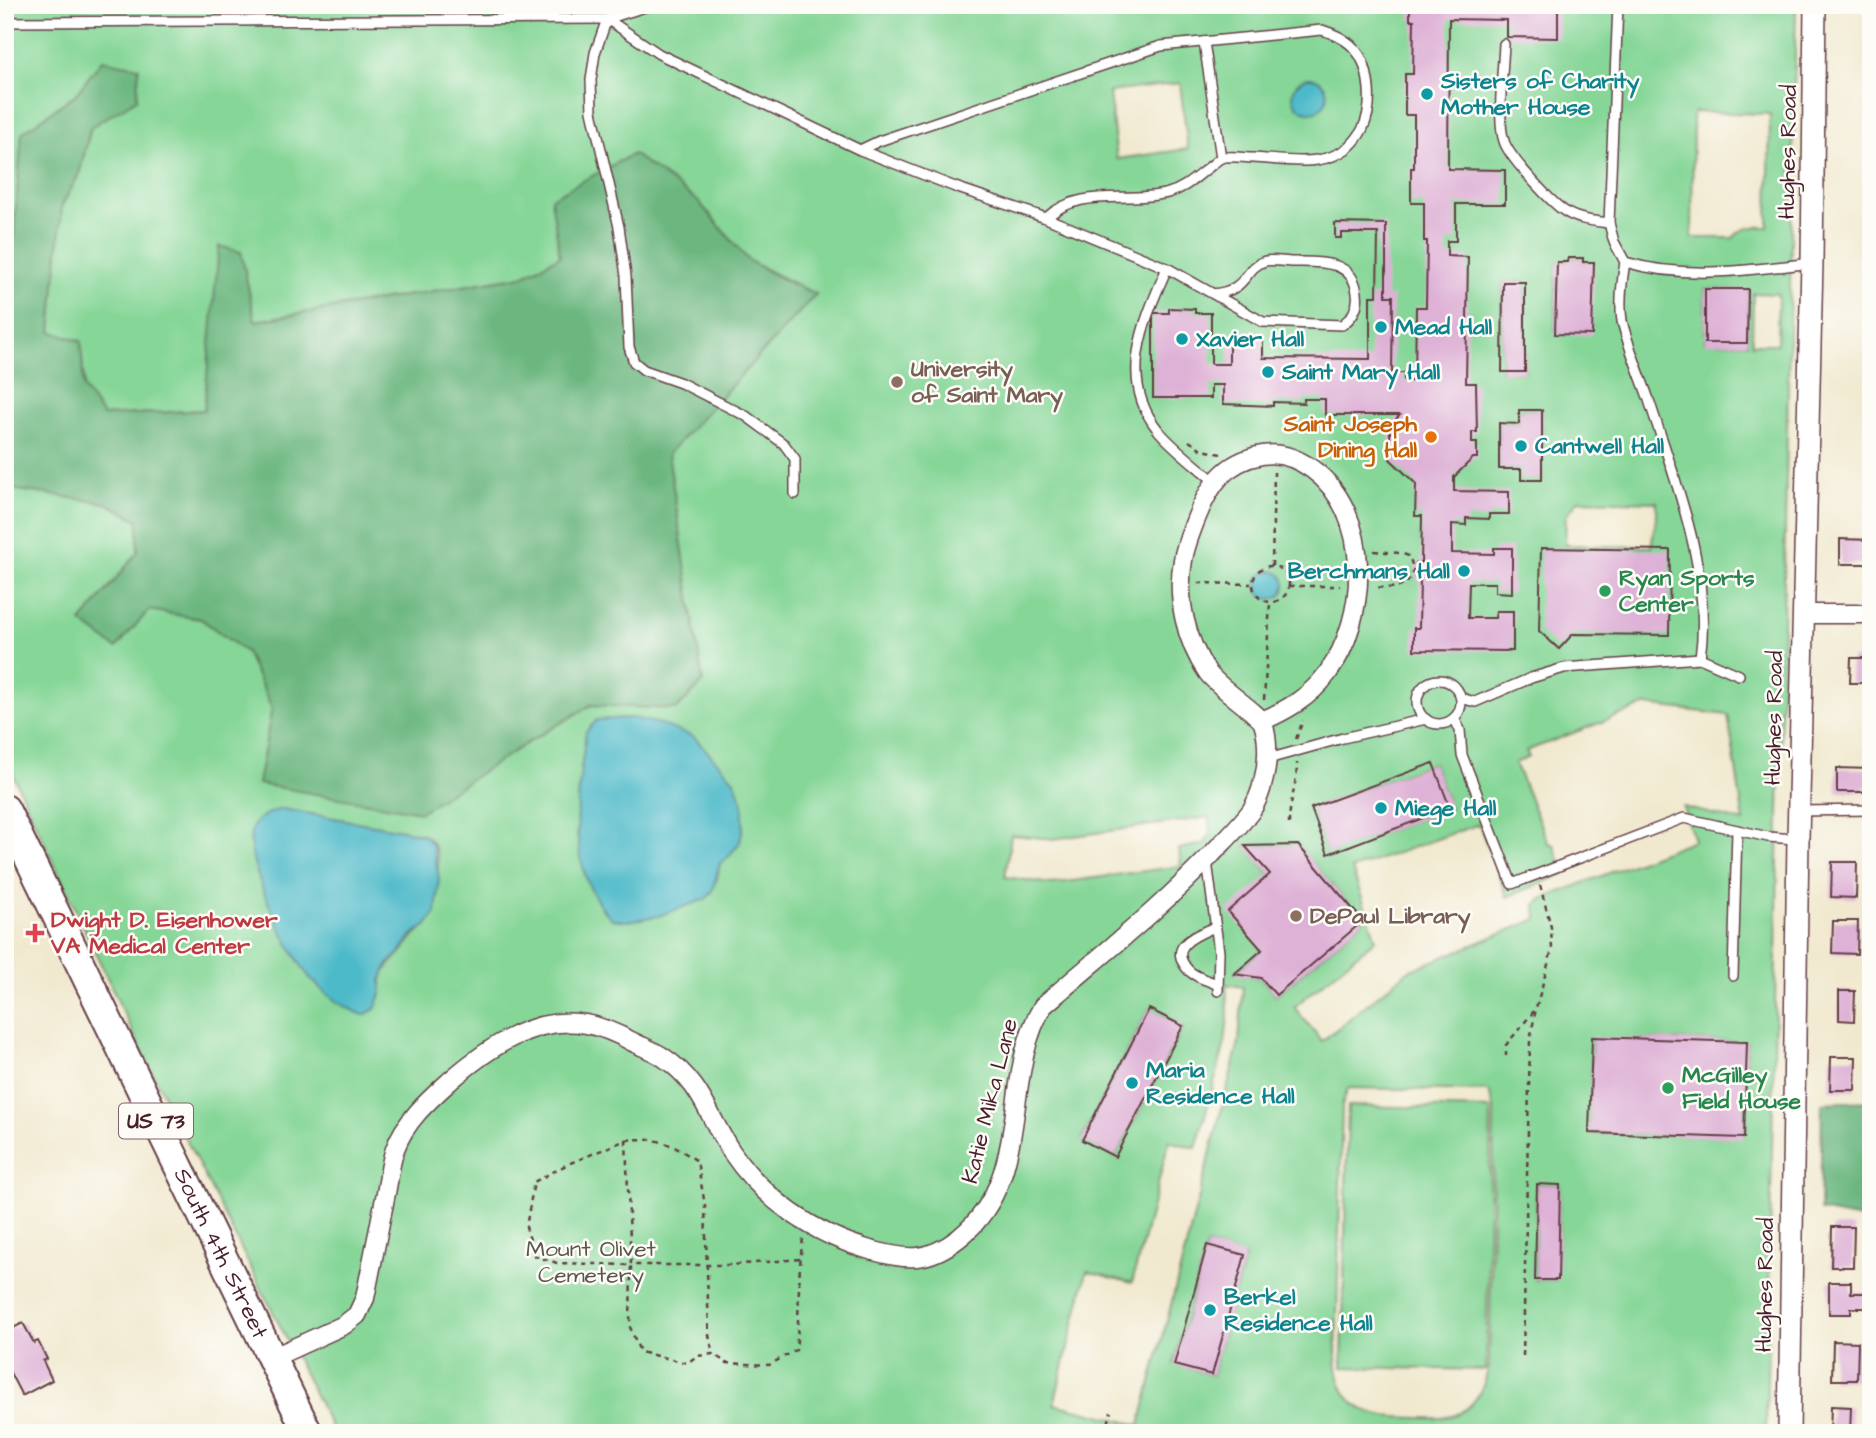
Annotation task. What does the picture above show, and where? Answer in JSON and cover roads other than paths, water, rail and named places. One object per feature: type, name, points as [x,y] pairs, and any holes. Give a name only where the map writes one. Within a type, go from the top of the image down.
[{"type":"highway","name":"South 4th Street","points":[[5,809],[308,1433]]},
{"type":"street","name":"Hughes Road","points":[[1789,1433],[1815,5]]},
{"type":"street","points":[[1262,721],[1305,697],[1326,674],[1348,635],[1358,567],[1349,519],[1339,498],[1324,477],[1303,462],[1282,455],[1262,455],[1238,463],[1214,481],[1189,537],[1181,583],[1190,641],[1209,674],[1262,721],[1268,759]]},
{"type":"street","points":[[1803,614],[1871,614]]},
{"type":"street","name":"Katie Mika Lane","points":[[272,1358],[344,1325],[357,1315],[365,1298],[395,1149],[410,1121],[460,1072],[487,1052],[522,1031],[553,1024],[584,1023],[610,1030],[664,1058],[698,1088],[730,1151],[760,1188],[806,1223],[850,1244],[902,1259],[934,1254],[960,1237],[987,1210],[1005,1163],[1015,1122],[1026,1040],[1032,1023],[1043,1006],[1185,882],[1253,809],[1263,784],[1268,759]]},
{"type":"lane","points":[[5,22],[607,19],[651,5]]},
{"type":"lane","points":[[1618,5],[1609,223],[1614,242],[1625,262],[1621,285],[1622,319],[1686,513],[1701,590],[1704,632],[1700,658]]},
{"type":"lane","points":[[607,19],[659,54],[860,150],[955,187],[1046,218],[1167,268],[1213,294],[1263,322],[1342,325],[1351,318],[1358,295],[1350,275],[1330,262],[1265,261],[1250,272],[1241,285],[1225,293],[1213,294]]},
{"type":"lane","points":[[607,19],[595,52],[591,80],[592,111],[619,226],[626,276],[629,347],[634,362],[644,370],[681,383],[737,411],[784,444],[795,459],[795,494]]},
{"type":"lane","points":[[860,150],[878,141],[1161,46],[1322,30],[1342,36],[1358,52],[1366,70],[1368,115],[1364,130],[1354,143],[1318,160],[1222,158],[1184,188],[1166,194],[1076,200],[1058,207],[1046,218]]},
{"type":"lane","points":[[1204,42],[1222,158]]},
{"type":"lane","points":[[1504,44],[1503,140],[1510,154],[1563,211],[1583,219],[1609,223]]},
{"type":"lane","points":[[1625,262],[1644,268],[1728,273],[1812,263]]},
{"type":"lane","points":[[1167,268],[1150,307],[1135,376],[1142,404],[1159,431],[1214,481]]},
{"type":"lane","points":[[1461,698],[1475,702],[1531,678],[1564,668],[1700,658],[1739,675]]},
{"type":"lane","points":[[1441,680],[1448,682],[1461,698],[1461,706],[1454,718],[1440,723],[1426,719],[1421,714],[1418,701],[1422,688],[1428,683],[1441,680]]},
{"type":"lane","points":[[1454,718],[1460,730],[1462,755],[1513,884],[1684,818],[1768,837],[1798,839]]},
{"type":"lane","points":[[1268,759],[1426,719]]},
{"type":"lane","points":[[1799,811],[1871,810]]},
{"type":"lane","points":[[1733,976],[1737,830]]},
{"type":"lane","points":[[1207,859],[1219,952],[1218,988],[1209,979],[1195,976],[1183,964],[1181,957],[1185,943],[1215,927]]},
{"type":"water","points":[[1310,78],[1322,83],[1327,95],[1322,107],[1310,112],[1298,107],[1293,95],[1298,83]]},
{"type":"water","points":[[1271,571],[1281,575],[1285,585],[1281,595],[1271,599],[1261,595],[1257,585],[1261,575]]},
{"type":"water","points":[[631,718],[660,724],[694,737],[734,780],[743,804],[743,827],[740,842],[720,863],[712,892],[706,899],[658,916],[628,921],[612,919],[596,900],[586,878],[580,855],[578,805],[586,732],[597,720]]},
{"type":"water","points":[[282,809],[408,831],[425,836],[433,846],[439,878],[436,913],[426,926],[412,935],[388,964],[381,980],[381,994],[375,1009],[364,1015],[332,998],[307,974],[289,945],[260,882],[251,843],[252,829],[260,818]]},
{"type":"place","name":"Sisters of Charity Mother House","points":[[1427,94]]},
{"type":"place","name":"Mead Hall","points":[[1381,327]]},
{"type":"place","name":"Xavier Hall","points":[[1182,339]]},
{"type":"place","name":"Saint Mary Hall","points":[[1268,372]]},
{"type":"place","name":"University of Saint Mary","points":[[897,382]]},
{"type":"place","name":"Saint Joseph Dining Hall","points":[[1431,437]]},
{"type":"place","name":"Cantwell Hall","points":[[1521,446]]},
{"type":"place","name":"Berchmans Hall","points":[[1464,571]]},
{"type":"place","name":"Ryan Sports Center","points":[[1605,591]]},
{"type":"place","name":"Miege Hall","points":[[1381,808]]},
{"type":"place","name":"DePaul Library","points":[[1296,916]]},
{"type":"place","name":"Dwight D. Eisenhower VA Medical Center","points":[[35,933]]},
{"type":"place","name":"Maria Residence Hall","points":[[1132,1083]]},
{"type":"place","name":"McGilley Field House","points":[[1668,1088]]},
{"type":"place","name":"Berkel Residence Hall","points":[[1210,1310]]},
{"type":"park label","name":"Mount Olivet Cemetery","points":[[591,1262]]}]
